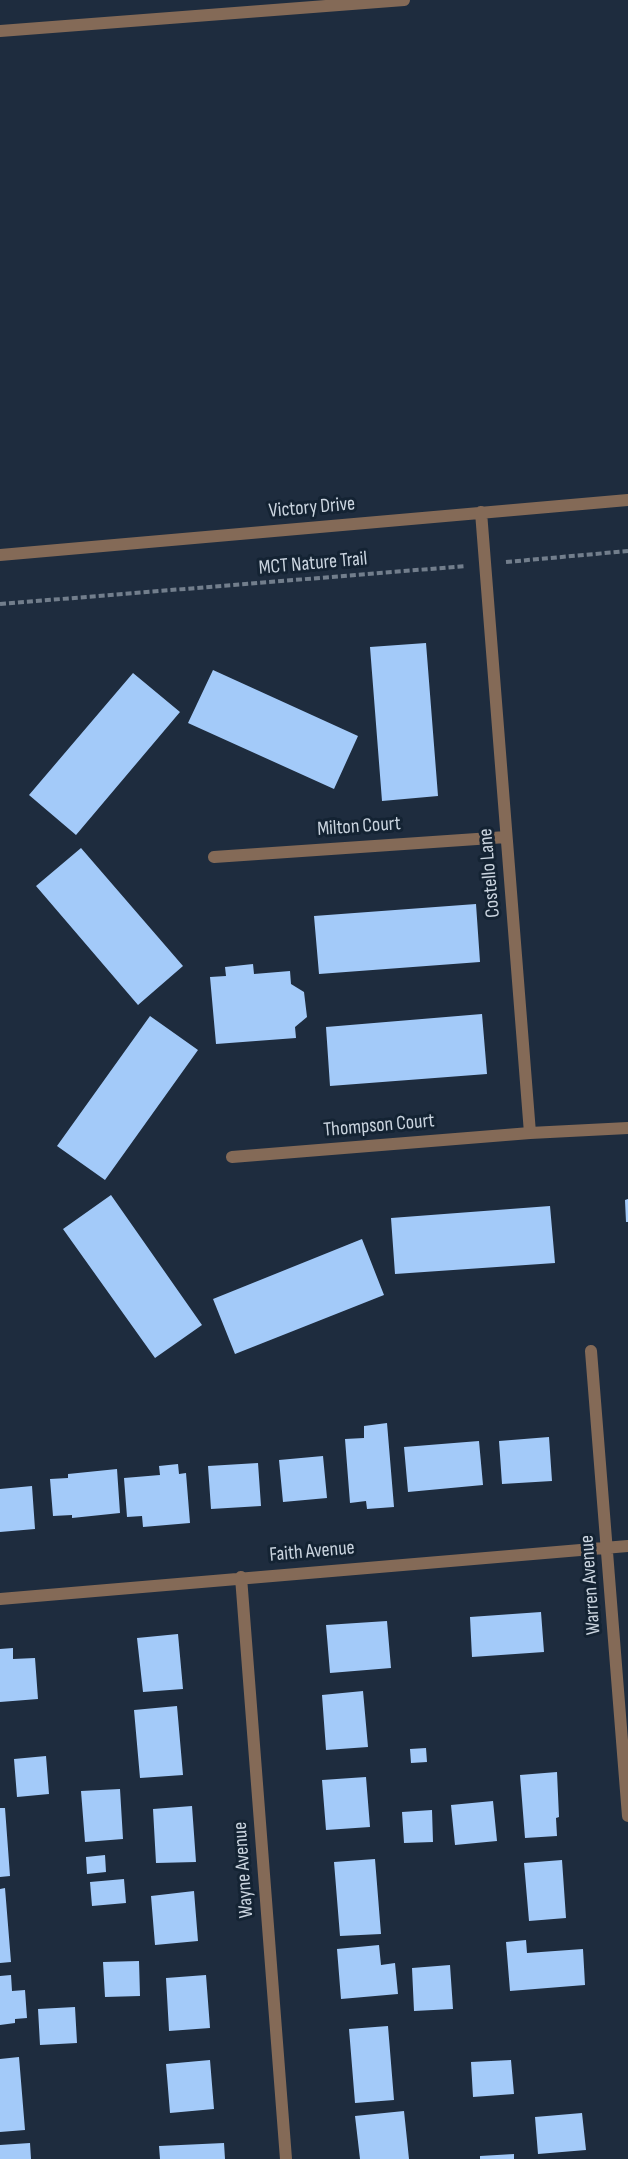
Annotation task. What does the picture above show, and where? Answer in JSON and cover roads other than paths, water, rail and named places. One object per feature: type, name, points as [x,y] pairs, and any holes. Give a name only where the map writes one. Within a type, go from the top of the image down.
[{"type":"street","points":[[0,31],[404,0]]},
{"type":"street","name":"Victory Drive","points":[[0,555],[628,500]]},
{"type":"street","name":"Costello Lane","points":[[481,512],[530,1133]]},
{"type":"street","name":"Milton Court","points":[[214,857],[506,837]]},
{"type":"street","points":[[530,1133],[628,1128]]},
{"type":"street","name":"Thompson Court","points":[[231,1157],[530,1133]]},
{"type":"street","name":"Warren Avenue","points":[[591,1351],[628,1816]]},
{"type":"street","name":"Faith Avenue","points":[[0,1599],[628,1546]]},
{"type":"street","name":"Wayne Avenue","points":[[241,1577],[286,2159]]}]
